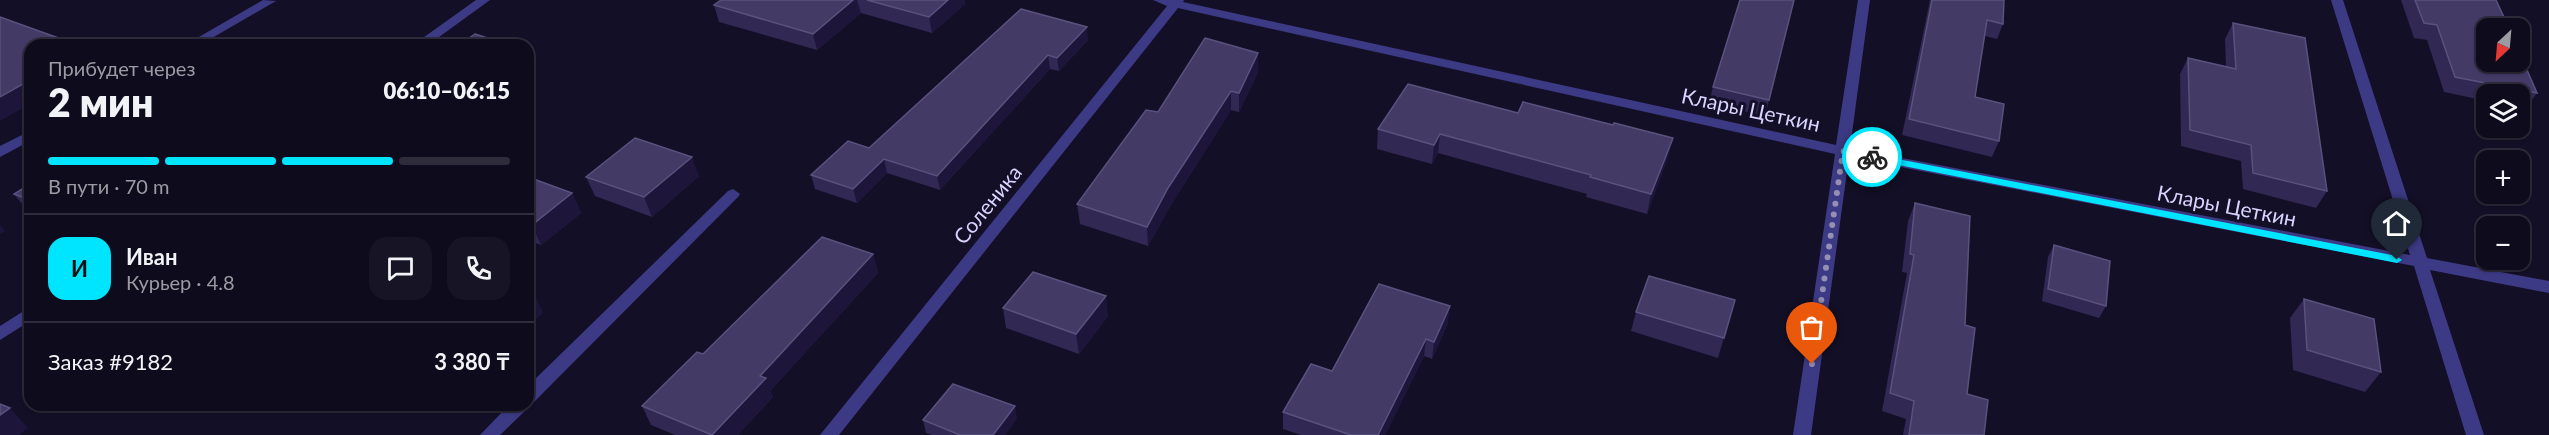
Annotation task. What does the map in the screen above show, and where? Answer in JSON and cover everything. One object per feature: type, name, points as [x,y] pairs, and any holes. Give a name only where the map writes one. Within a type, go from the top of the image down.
[{"type":"street","points":[[428,39],[484,0]]},
{"type":"street","name":"Клары Цеткин","points":[[1159,0],[1843,151],[2420,264],[2549,287]]},
{"type":"street","points":[[1802,435],[1864,0]]},
{"type":"street","points":[[2337,0],[2475,435]]},
{"type":"street","points":[[202,39],[270,1]]},
{"type":"street","name":"Соленика","points":[[829,435],[1176,2]]},
{"type":"street","points":[[0,152],[24,138]]},
{"type":"street","points":[[534,391],[733,194]]},
{"type":"street","points":[[0,334],[24,317]]},
{"type":"street","points":[[489,435],[514,411]]},
{"type":"building","points":[[721,0],[853,0],[813,34],[714,5]]},
{"type":"building","points":[[867,0],[948,0],[929,17]]},
{"type":"building","points":[[1740,0],[1794,0],[1769,100],[1713,87]]},
{"type":"building","points":[[1932,0],[2004,0],[2003,24],[1987,20],[1975,97],[2004,104],[1999,141],[1909,119]]},
{"type":"building","points":[[2415,0],[2496,0],[2504,18],[2476,18],[2476,72],[2528,72],[2537,93],[2530,92],[2530,84],[2491,84],[2455,77],[2437,25],[2424,23]]},
{"type":"building","points":[[1021,9],[1087,27],[1057,58],[1048,55],[937,176],[884,159],[853,189],[811,175],[848,141],[869,148]]},
{"type":"building","points":[[0,17],[61,39],[24,39],[24,83],[0,97]]},
{"type":"building","points":[[2233,23],[2305,38],[2327,191],[2253,173],[2251,145],[2190,130],[2188,58],[2236,69]]},
{"type":"building","points":[[475,34],[490,39],[468,39]]},
{"type":"building","points":[[1205,38],[1258,53],[1239,93],[1231,91],[1168,188],[1147,227],[1077,204],[1146,110],[1158,112]]},
{"type":"building","points":[[1408,84],[1518,113],[1523,102],[1673,138],[1651,194],[1590,177],[1591,175],[1440,134],[1434,145],[1378,129]]},
{"type":"building","points":[[635,138],[692,157],[644,197],[586,177]]},
{"type":"building","points":[[534,179],[572,193],[534,223]]},
{"type":"building","points":[[24,188],[24,198],[14,194]]},
{"type":"building","points":[[1915,203],[1970,216],[1965,325],[1975,328],[1967,394],[1988,400],[1984,435],[1909,435],[1914,401],[1890,393],[1914,255],[1910,254]]},
{"type":"building","points":[[822,237],[873,254],[760,376],[766,378],[712,435],[642,406],[697,352],[703,354]]},
{"type":"building","points":[[2054,245],[2110,261],[2106,306],[2048,289]]},
{"type":"building","points":[[1033,272],[1106,296],[1076,334],[1003,308]]},
{"type":"building","points":[[1649,276],[1735,300],[1724,338],[1636,312]]},
{"type":"building","points":[[1379,284],[1450,306],[1434,342],[1426,339],[1378,435],[1351,435],[1283,412],[1311,364],[1332,371]]},
{"type":"building","points":[[2304,299],[2374,319],[2381,372],[2307,350]]},
{"type":"building","points":[[953,384],[1015,406],[993,435],[960,435],[923,420]]},
{"type":"building","points":[[0,404],[10,408],[0,415]]},
{"type":"way so far","points":[[1812,364],[1843,151],[1872,157]]},
{"type":"route","points":[[1872,157],[2397,260]]}]
